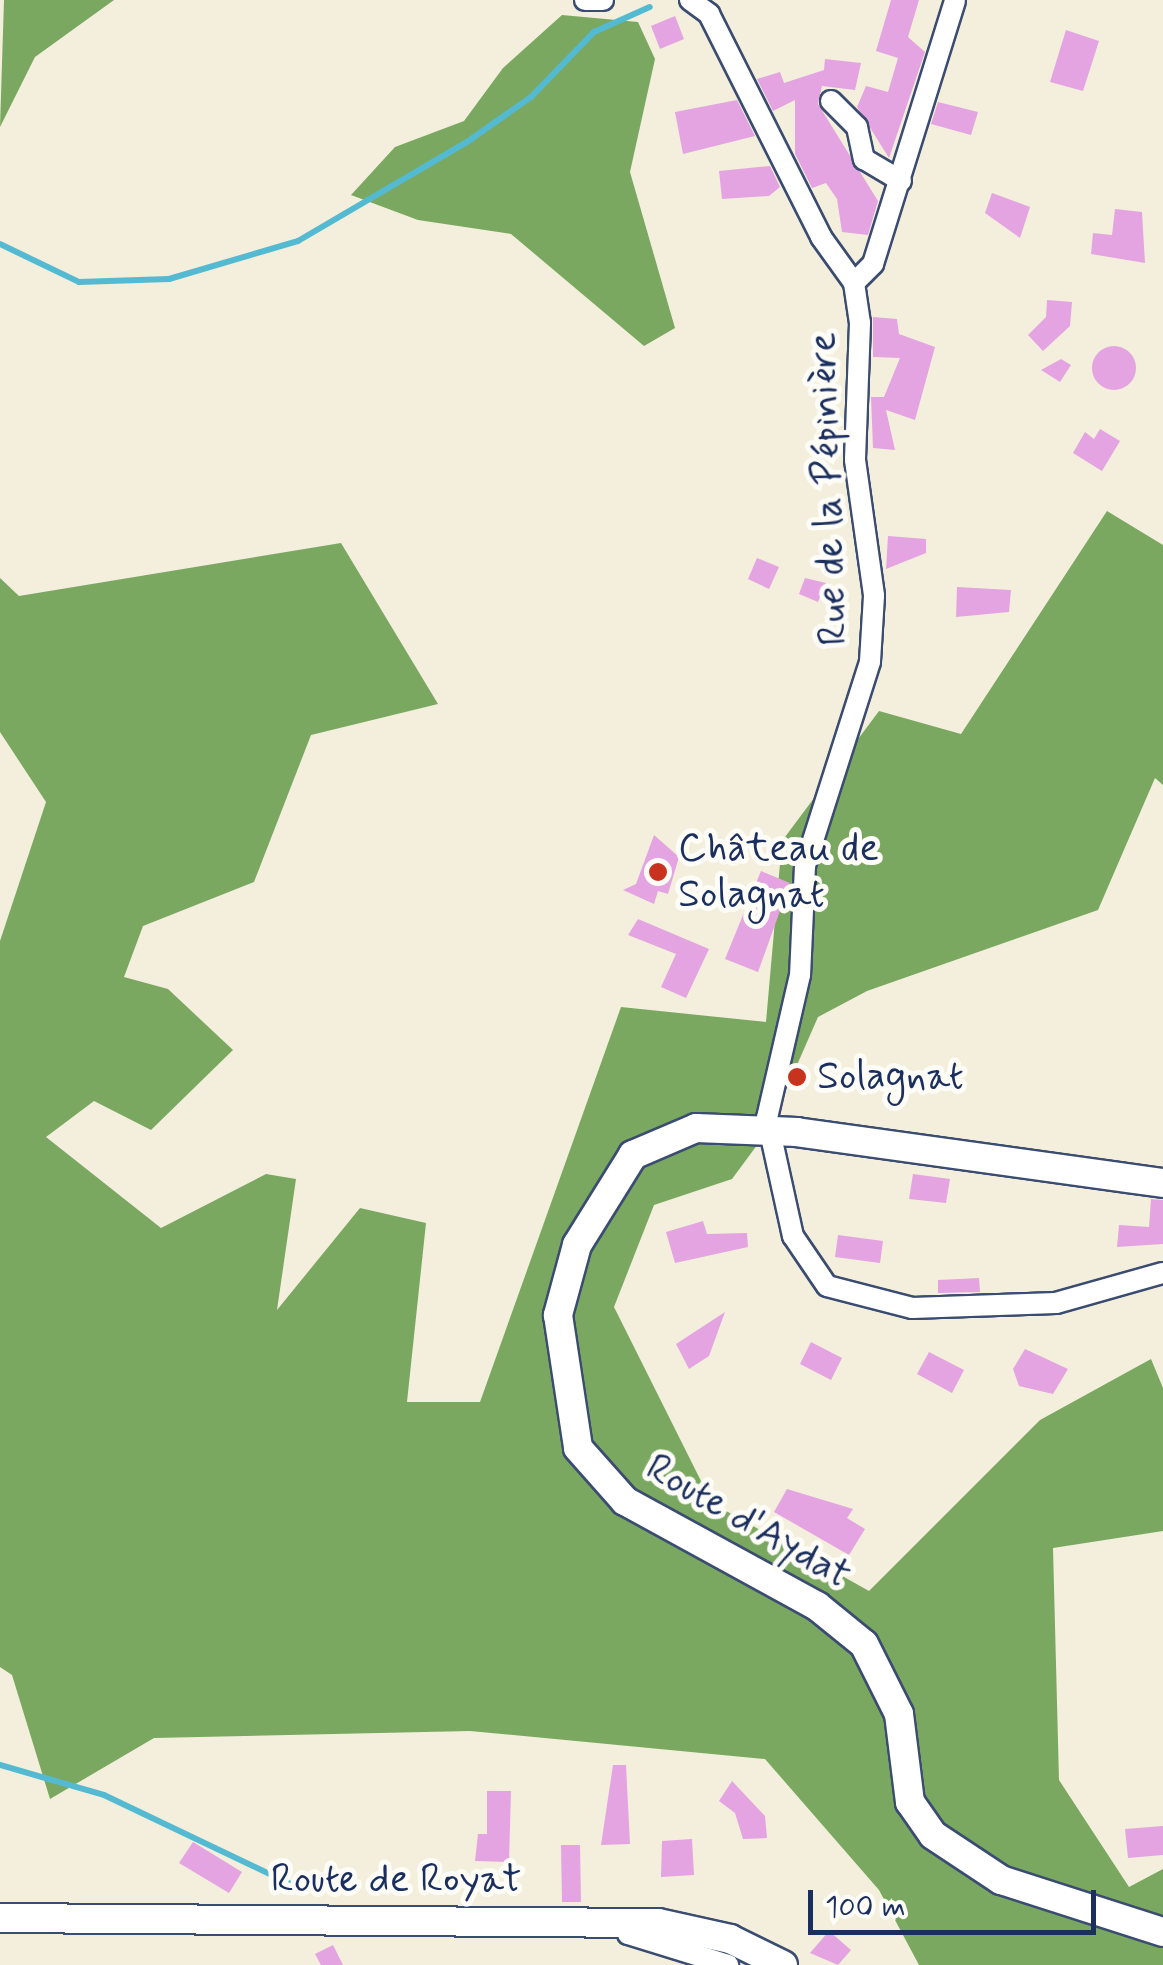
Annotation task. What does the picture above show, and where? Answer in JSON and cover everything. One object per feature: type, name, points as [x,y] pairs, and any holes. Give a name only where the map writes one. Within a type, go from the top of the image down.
[{"type":"main road","name":"Route d'Aydat","points":[[1163,1183],[769,1129],[696,1128],[654,1140],[612,1186],[578,1246],[558,1315],[578,1448],[625,1501],[817,1606],[864,1644],[899,1714],[910,1802],[961,1859],[1082,1912],[1163,1932]]},
{"type":"main road","name":"Route de Royat","points":[[0,1918],[626,1921],[730,1939],[783,1965]]},
{"type":"street","points":[[584,0],[603,0]]},
{"type":"street","name":"Rue de la Pépinière","points":[[690,0],[709,14],[821,238],[854,283],[855,460],[874,596],[870,662],[805,866],[800,976],[769,1129]]},
{"type":"street","points":[[854,283],[873,264],[955,0]]},
{"type":"street","points":[[831,101],[856,127],[864,159],[901,181]]},
{"type":"street","points":[[769,1129],[793,1236],[827,1286],[852,1298],[912,1308],[1056,1303],[1161,1276]]},
{"type":"street","points":[[626,1921],[628,1934],[728,1965]]},
{"type":"green space","points":[[4,0],[114,0],[35,57],[0,127]]},
{"type":"green space","points":[[562,15],[638,22],[655,59],[630,172],[675,328],[644,346],[511,234],[418,220],[351,195],[395,147],[464,121],[503,68]]},
{"type":"green space","points":[[1107,511],[1163,545],[1163,785],[1155,778],[1098,910],[867,991],[818,1017],[769,1129],[732,1179],[654,1205],[614,1307],[712,1503],[869,1591],[1040,1420],[1151,1359],[1163,1388],[1163,1531],[1053,1548],[1059,1780],[1129,1887],[1163,1869],[1163,1965],[919,1965],[879,1890],[765,1759],[470,1731],[154,1738],[50,1799],[12,1675],[0,1667],[0,941],[46,802],[0,732],[0,578],[19,596],[341,543],[438,704],[311,735],[254,882],[143,926],[124,977],[168,989],[233,1050],[151,1130],[94,1101],[46,1137],[161,1228],[266,1174],[296,1179],[277,1310],[360,1208],[426,1223],[407,1402],[480,1402],[621,1007],[766,1022],[782,841],[879,711],[961,734]]},
{"type":"building","points":[[891,0],[919,0],[908,37],[925,52],[889,158],[857,107],[866,86],[888,92],[898,58],[876,51]]},
{"type":"building","points":[[675,16],[684,39],[660,49],[651,26]]},
{"type":"building","points":[[1066,30],[1099,41],[1083,91],[1050,82]]},
{"type":"building","points":[[825,59],[861,63],[855,90],[822,86],[818,104],[878,201],[868,235],[842,232],[837,199],[826,183],[812,188],[795,154],[795,100],[773,111],[757,79],[780,72],[784,83],[824,70]]},
{"type":"building","points":[[737,100],[755,136],[683,154],[675,112]]},
{"type":"building","points":[[938,102],[978,112],[971,135],[931,124]]},
{"type":"building","points":[[770,166],[780,187],[769,196],[722,199],[719,171]]},
{"type":"building","points":[[992,193],[1030,207],[1020,238],[985,213]]},
{"type":"building","points":[[1115,209],[1142,212],[1145,263],[1091,254],[1093,233],[1112,235]]},
{"type":"building","points":[[1047,300],[1072,302],[1070,326],[1043,351],[1028,335],[1046,317]]},
{"type":"building","points":[[873,317],[897,319],[899,334],[935,347],[915,420],[886,410],[895,450],[873,448],[871,397],[884,397],[900,358],[873,357]]},
{"type":"building","points":[[1114,346],[1130,352],[1136,368],[1130,384],[1114,390],[1098,384],[1092,368],[1098,352]]},
{"type":"building","points":[[1061,359],[1071,365],[1060,382],[1041,370]]},
{"type":"building","points":[[1100,429],[1120,441],[1102,471],[1073,453],[1085,432],[1094,439]]},
{"type":"building","points":[[888,536],[926,539],[926,553],[886,569]]},
{"type":"building","points":[[757,558],[779,567],[769,589],[748,579]]},
{"type":"building","points":[[805,578],[826,583],[818,602],[799,594]]},
{"type":"building","points":[[957,587],[1011,590],[1009,612],[956,617]]},
{"type":"building","name":"Château de Solagnat","points":[[654,835],[679,857],[668,894],[658,891],[654,904],[623,890],[636,884]]},
{"type":"building","points":[[761,871],[790,883],[758,972],[725,959]]},
{"type":"building","points":[[638,919],[709,949],[686,998],[661,987],[676,954],[628,935]]},
{"type":"building","points":[[913,1174],[950,1179],[946,1203],[909,1199]]},
{"type":"building","points":[[1151,1199],[1163,1200],[1163,1244],[1117,1247],[1119,1225],[1149,1227]]},
{"type":"building","points":[[703,1221],[707,1234],[747,1233],[748,1247],[675,1263],[666,1232]]},
{"type":"building","points":[[838,1235],[883,1241],[880,1263],[835,1257]]},
{"type":"building","points":[[979,1278],[980,1292],[938,1293],[938,1280]]},
{"type":"building","points":[[725,1312],[709,1356],[689,1369],[676,1344]]},
{"type":"building","points":[[811,1342],[842,1358],[831,1380],[800,1364]]},
{"type":"building","points":[[1025,1349],[1068,1369],[1053,1394],[1019,1386],[1013,1369]]},
{"type":"building","points":[[929,1352],[964,1370],[952,1393],[917,1374]]},
{"type":"building","points":[[787,1489],[853,1509],[847,1518],[865,1529],[849,1555],[774,1512]]},
{"type":"building","points":[[613,1765],[626,1765],[630,1844],[601,1845]]},
{"type":"building","points":[[732,1781],[765,1816],[767,1838],[743,1839],[735,1813],[719,1801]]},
{"type":"building","points":[[487,1791],[511,1791],[509,1862],[475,1861],[478,1834],[487,1834]]},
{"type":"building","points":[[1163,1826],[1163,1855],[1128,1858],[1125,1829]]},
{"type":"building","points":[[692,1839],[694,1875],[661,1877],[662,1841]]},
{"type":"building","points":[[193,1842],[242,1872],[229,1893],[179,1863]]},
{"type":"building","points":[[561,1845],[580,1845],[581,1902],[562,1902]]},
{"type":"building","points":[[829,1931],[851,1950],[838,1965],[810,1953]]},
{"type":"building","points":[[333,1945],[343,1965],[321,1965],[315,1954]]},
{"type":"waterway","points":[[0,244],[79,282],[169,279],[298,241],[467,142],[531,97],[594,32],[650,7]]},
{"type":"waterway","points":[[0,1765],[104,1795],[299,1888]]},
{"type":"place","name":"Château de Solagnat","points":[[658,872]]},
{"type":"place","name":"Solagnat","points":[[797,1077]]}]
